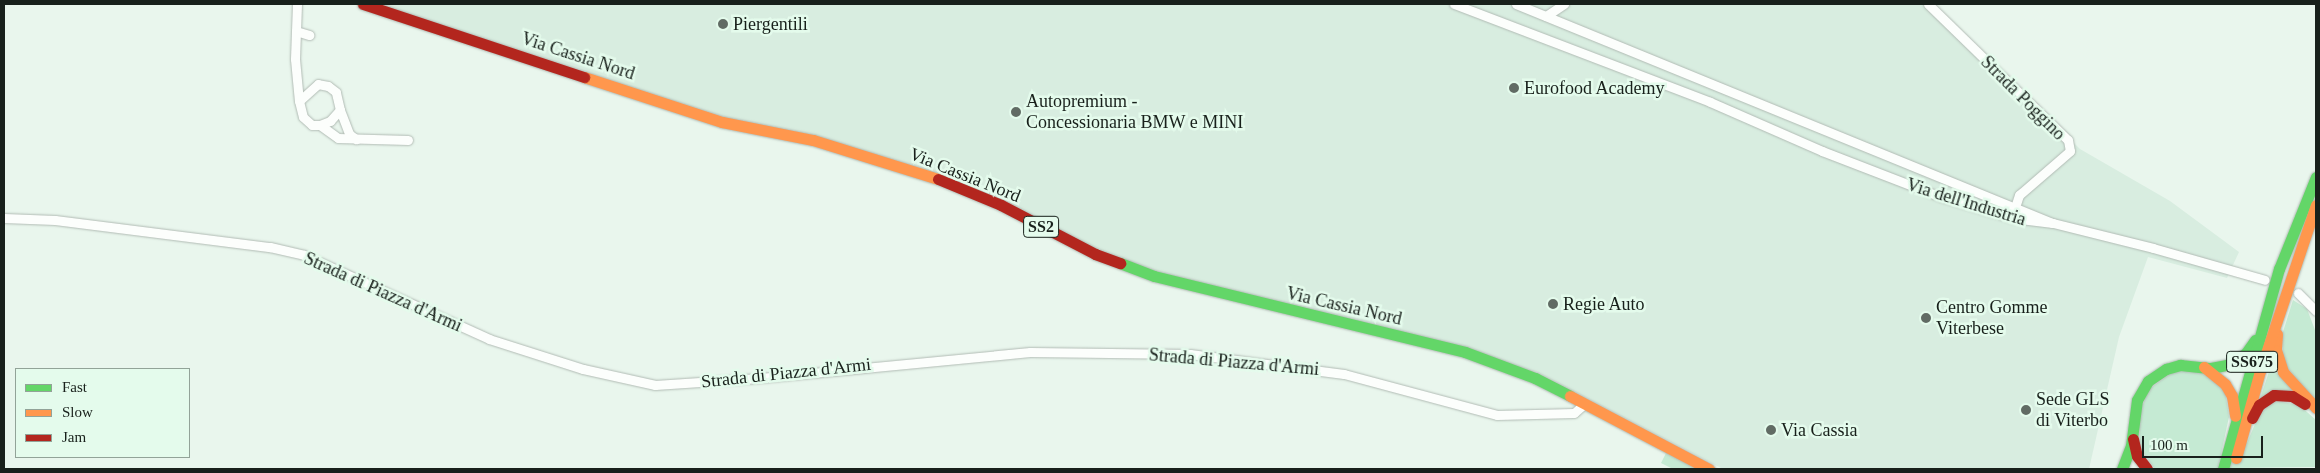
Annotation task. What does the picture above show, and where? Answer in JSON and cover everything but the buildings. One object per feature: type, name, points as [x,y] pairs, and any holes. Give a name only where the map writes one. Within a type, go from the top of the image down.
[{"type":"main road","name":"Via Cassia Nord","points":[[363,4],[722,122],[813,140],[926,174],[1001,205],[1095,254],[1148,274],[1465,352],[1535,378],[1709,469]]},
{"type":"main road","name":"SS675","points":[[2234,469],[2234,425],[2279,269],[2316,177]]},
{"type":"main road","name":"SS675","points":[[2223,469],[2235,452],[2316,205]]},
{"type":"main road","points":[[2122,469],[2133,437],[2137,400],[2148,381],[2173,367],[2227,365],[2251,348],[2279,269]]},
{"type":"main road","points":[[2284,303],[2276,342],[2278,358],[2287,379],[2316,408]]},
{"type":"main road","points":[[2204,367],[2215,374],[2228,390],[2234,403],[2234,425]]},
{"type":"main road","points":[[2235,452],[2255,411],[2269,398],[2292,396],[2316,414]]},
{"type":"main road","points":[[2133,437],[2138,456],[2147,469]]},
{"type":"street","points":[[297,4],[296,31],[299,101],[303,116],[312,124],[320,125],[338,138],[408,140]]},
{"type":"street","name":"Via dell'Industria","points":[[1454,4],[1710,102],[1822,151],[1923,190],[2265,280]]},
{"type":"street","name":"Via dell'Industria","points":[[1516,4],[2013,213]]},
{"type":"street","points":[[1546,16],[1564,4]]},
{"type":"street","name":"Strada Poggino","points":[[1928,4],[2068,140],[2070,151],[2019,194],[2013,213]]},
{"type":"street","points":[[296,31],[309,35]]},
{"type":"street","points":[[299,101],[318,84],[328,86],[336,92],[340,110],[349,134],[357,139]]},
{"type":"street","points":[[320,125],[330,121],[340,110]]},
{"type":"street","name":"Strada di Piazza d'Armi","points":[[4,218],[55,220],[270,247],[304,255],[489,339],[583,369],[655,384],[760,378],[1030,352],[1180,354],[1344,374],[1496,415],[1574,413],[1584,404]]},
{"type":"street","points":[[2298,293],[2316,311]]},
{"type":"shaded area","points":[[377,4],[1933,4],[2080,149],[2170,201],[2239,252],[2227,278],[2148,257],[2119,337],[2089,469],[1723,469],[1537,372],[1146,269],[1080,242],[991,196],[727,118]]},
{"type":"green space","points":[[2293,300],[2307,309],[2315,330],[2316,401],[2284,364],[2282,335]]},
{"type":"green space","points":[[2274,356],[2299,394],[2260,399]]},
{"type":"green space","points":[[2174,371],[2203,372],[2225,391],[2229,417],[2221,454],[2247,443],[2260,412],[2276,401],[2299,405],[2316,420],[2316,467],[2155,469],[2140,448],[2139,416],[2148,390]]},
{"type":"green space","points":[[1667,451],[1696,469],[1673,469],[1661,463]]},
{"type":"traffic: fast","points":[[2223,469],[2279,269],[2316,177]]},
{"type":"traffic: fast","points":[[1120,263],[1154,276],[1465,352],[1535,378],[1570,396]]},
{"type":"traffic: fast","points":[[2122,469],[2131,446],[2137,400],[2148,381],[2166,369],[2180,365],[2211,368],[2227,365],[2246,353],[2255,340]]},
{"type":"traffic: slow","points":[[584,77],[722,122],[813,140],[938,179]]},
{"type":"traffic: slow","points":[[2236,458],[2260,371],[2316,205]]},
{"type":"traffic: slow","points":[[2277,334],[2276,350],[2283,372],[2316,408]]},
{"type":"traffic: slow","points":[[2204,367],[2225,384],[2232,396],[2235,416]]},
{"type":"traffic: slow","points":[[1570,396],[1709,469]]},
{"type":"traffic: jam","points":[[363,4],[584,77]]},
{"type":"traffic: jam","points":[[938,179],[1001,205],[1095,254],[1120,263]]},
{"type":"traffic: jam","points":[[2252,418],[2259,405],[2274,395],[2292,396],[2305,404]]},
{"type":"traffic: jam","points":[[2133,439],[2137,456],[2147,469]]},
{"type":"place","name":"Piergentili","points":[[723,24]]},
{"type":"place","name":"Eurofood Academy","points":[[1514,88]]},
{"type":"place","name":"Autopremium - Concessionaria BMW e MINI","points":[[1016,112]]},
{"type":"place","name":"Regie Auto","points":[[1553,304]]},
{"type":"place","name":"Centro Gomme Viterbese","points":[[1926,318]]},
{"type":"place","name":"Sede GLS di Viterbo","points":[[2026,410]]},
{"type":"place","name":"Via Cassia","points":[[1771,430]]}]
